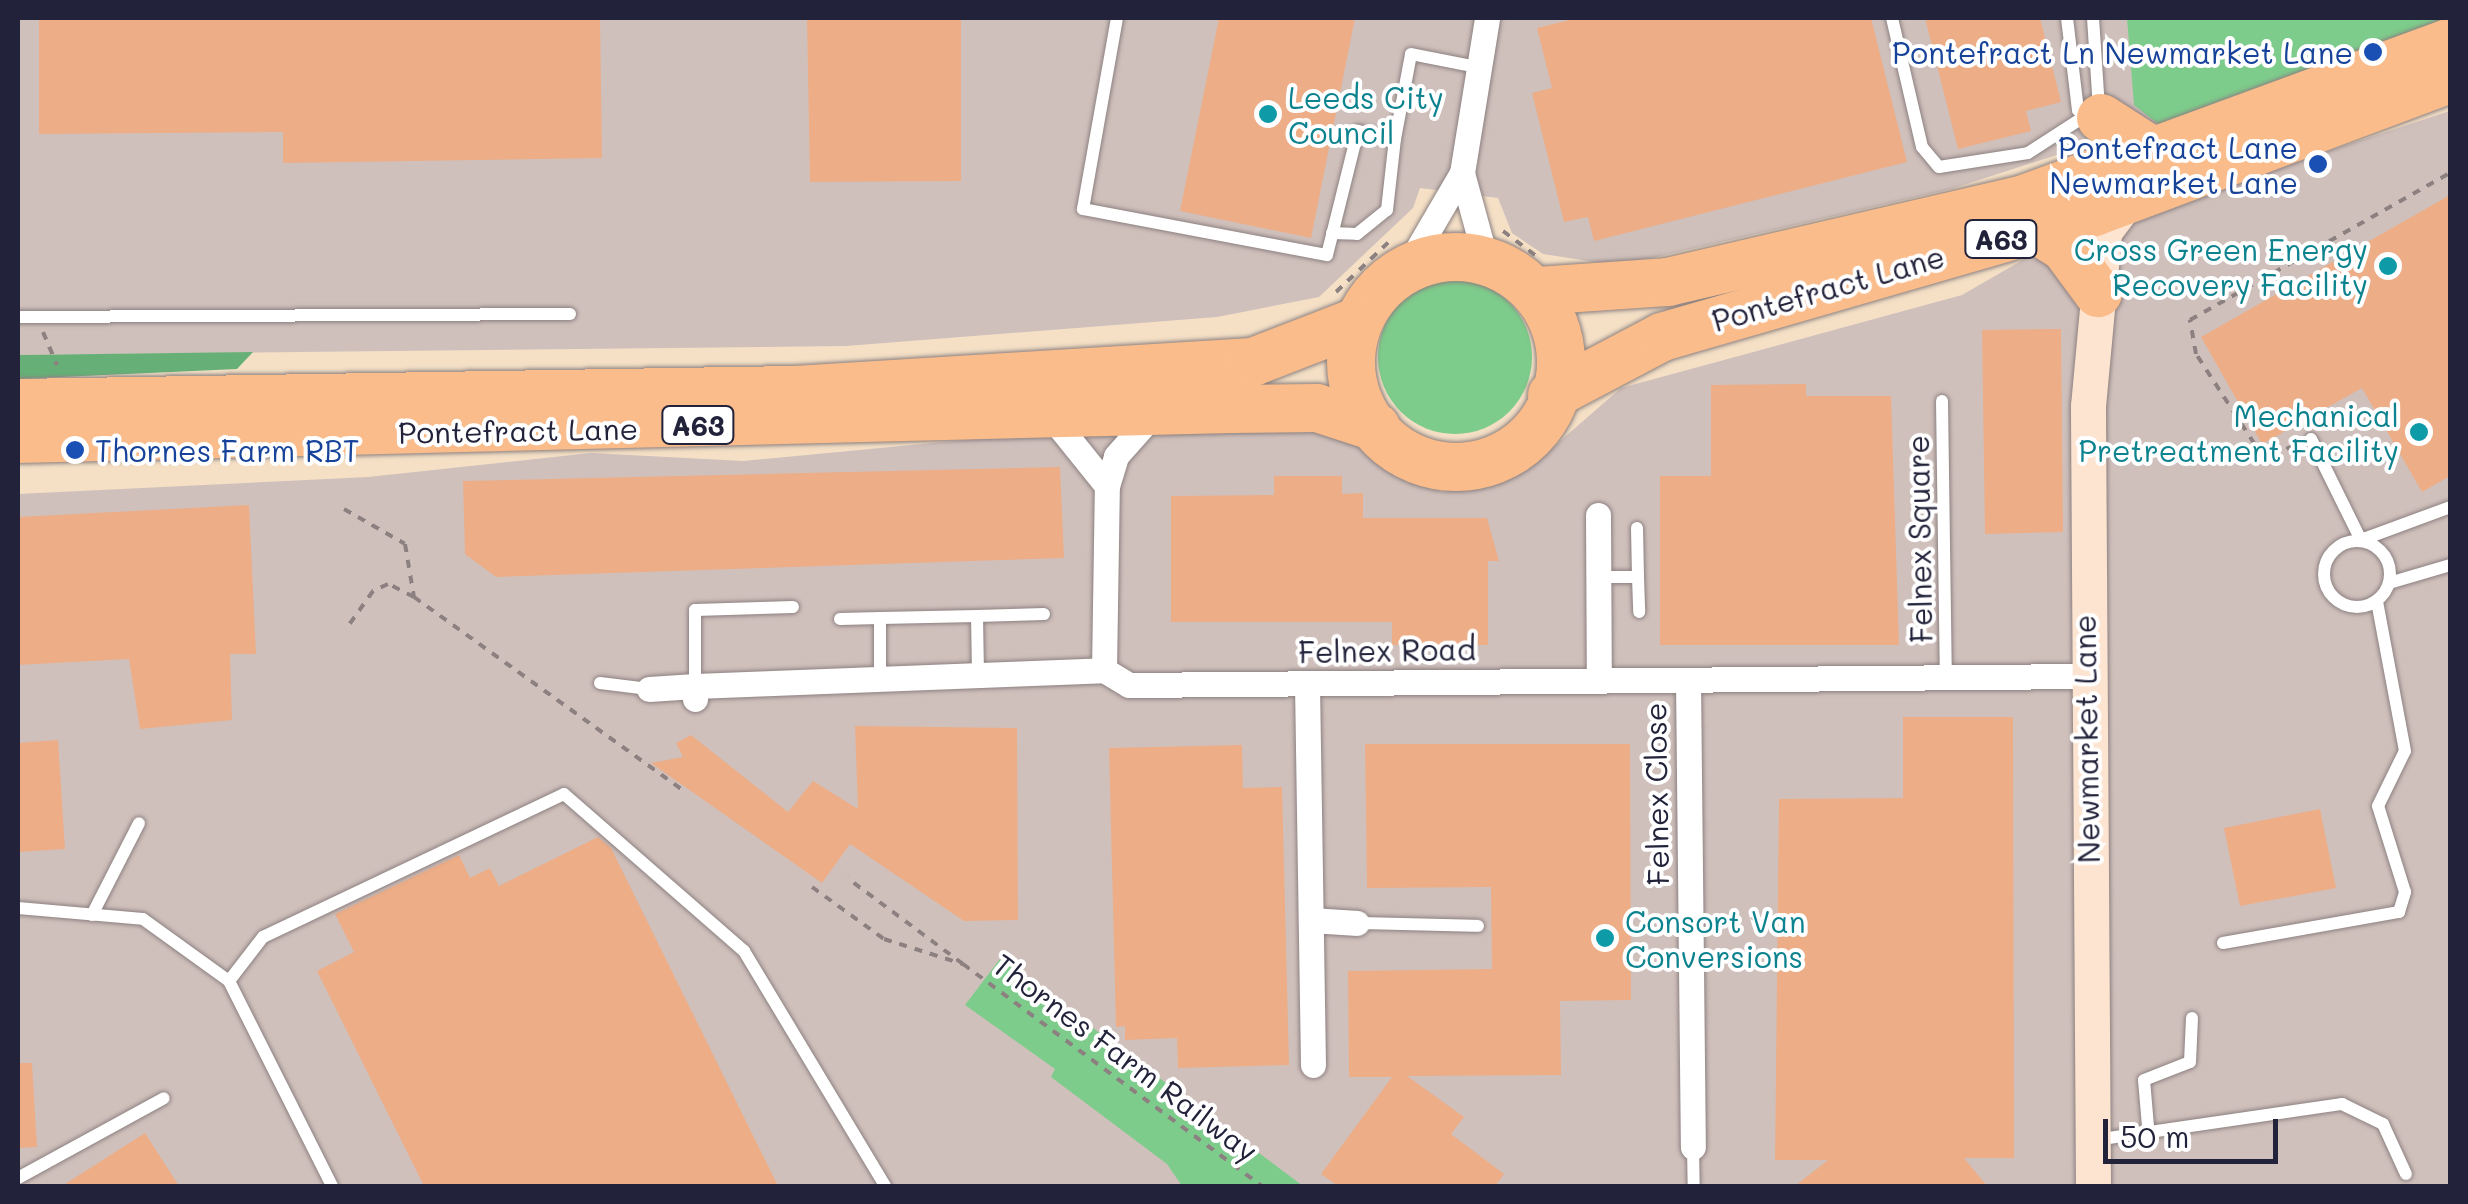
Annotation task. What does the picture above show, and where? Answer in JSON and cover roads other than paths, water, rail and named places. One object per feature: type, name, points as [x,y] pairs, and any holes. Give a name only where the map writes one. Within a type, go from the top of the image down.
[{"type":"highway","name":"Pontefract Lane","points":[[1540,276],[1668,282],[2086,142],[2157,154],[2450,42]]},
{"type":"highway","name":"Pontefract Lane","points":[[1552,394],[1662,337],[2128,200],[2450,79]]},
{"type":"highway","points":[[2086,142],[2157,154]]},
{"type":"highway","points":[[2035,229],[2066,248],[2098,293]]},
{"type":"highway","points":[[1407,268],[1481,240],[1540,276]]},
{"type":"highway","name":"A63","points":[[1407,268],[1338,313],[1356,374],[1376,427],[1414,460],[1470,470],[1528,441],[1552,394],[1550,322],[1540,276]]},
{"type":"highway","name":"Pontefract Lane","points":[[18,403],[794,390],[1253,362],[1338,313]]},
{"type":"highway","name":"Pontefract Lane","points":[[18,439],[1317,408],[1376,427]]},
{"type":"street","points":[[1407,268],[1462,173],[1487,18]]},
{"type":"street","points":[[1462,173],[1481,240]]},
{"type":"street","name":"Newmarket Lane","points":[[2093,1186],[2084,676],[2098,293],[2104,232],[2128,200]]},
{"type":"street","points":[[1104,670],[1106,486],[1116,456],[1156,411]]},
{"type":"street","points":[[1049,414],[1106,486]]},
{"type":"street","points":[[1598,515],[1599,681]]},
{"type":"street","name":"Felnex Road","points":[[648,689],[695,692],[880,676],[1104,670],[1129,686],[2084,676]]},
{"type":"street","name":"Felnex Close","points":[[1688,680],[1693,1147]]},
{"type":"street","points":[[1306,684],[1313,1065]]},
{"type":"street","points":[[1311,920],[1356,923]]},
{"type":"lane","points":[[1117,18],[1083,209],[1328,255],[1358,132],[1395,139]]},
{"type":"lane","points":[[1892,18],[1922,147],[1939,168],[2086,142]]},
{"type":"lane","points":[[2067,18],[2086,142]]},
{"type":"lane","points":[[2086,142],[2093,18]]},
{"type":"lane","points":[[1332,234],[1358,234],[1387,210],[1411,54],[1477,67]]},
{"type":"lane","points":[[18,317],[570,314]]},
{"type":"lane","name":"Felnex Square","points":[[1942,401],[1946,677]]},
{"type":"lane","points":[[2311,439],[2361,540],[2388,560],[2389,583],[2377,600],[2346,606],[2324,582],[2332,552],[2361,540],[2450,507]]},
{"type":"lane","points":[[1637,528],[1639,612]]},
{"type":"lane","points":[[2389,583],[2450,565]]},
{"type":"lane","points":[[1598,577],[1638,576]]},
{"type":"lane","points":[[2223,944],[2399,912],[2405,892],[2378,806],[2405,751],[2377,600]]},
{"type":"lane","points":[[695,692],[695,610],[794,607]]},
{"type":"lane","points":[[840,619],[1044,614]]},
{"type":"lane","points":[[977,616],[978,674]]},
{"type":"lane","points":[[880,618],[880,676]]},
{"type":"lane","points":[[600,684],[648,689]]},
{"type":"lane","points":[[229,981],[263,937],[564,794],[744,951],[885,1186]]},
{"type":"lane","points":[[92,915],[140,824]]},
{"type":"lane","points":[[18,908],[143,919],[229,981],[332,1186]]},
{"type":"lane","points":[[1356,923],[1478,926]]},
{"type":"lane","points":[[2149,1138],[2144,1080],[2190,1062],[2192,1018]]},
{"type":"lane","points":[[18,1178],[164,1098]]},
{"type":"lane","points":[[2092,1140],[2149,1138],[2342,1104],[2384,1124],[2406,1174]]},
{"type":"lane","points":[[1693,1147],[1694,1186]]},
{"type":"place","name":"Pontefract Ln Newmarket Lane","points":[[2373,52]]},
{"type":"place","name":"Leeds City Council","points":[[1268,114]]},
{"type":"place","name":"Pontefract Lane Newmarket Lane","points":[[2318,164]]},
{"type":"place","name":"Cross Green Energy Recovery Facility","points":[[2388,266]]},
{"type":"place","name":"Mechanical Pretreatment Facility","points":[[2419,432]]},
{"type":"place","name":"Thornes Farm RBT","points":[[75,450]]},
{"type":"place","name":"Consort Van Conversions","points":[[1605,938]]}]
